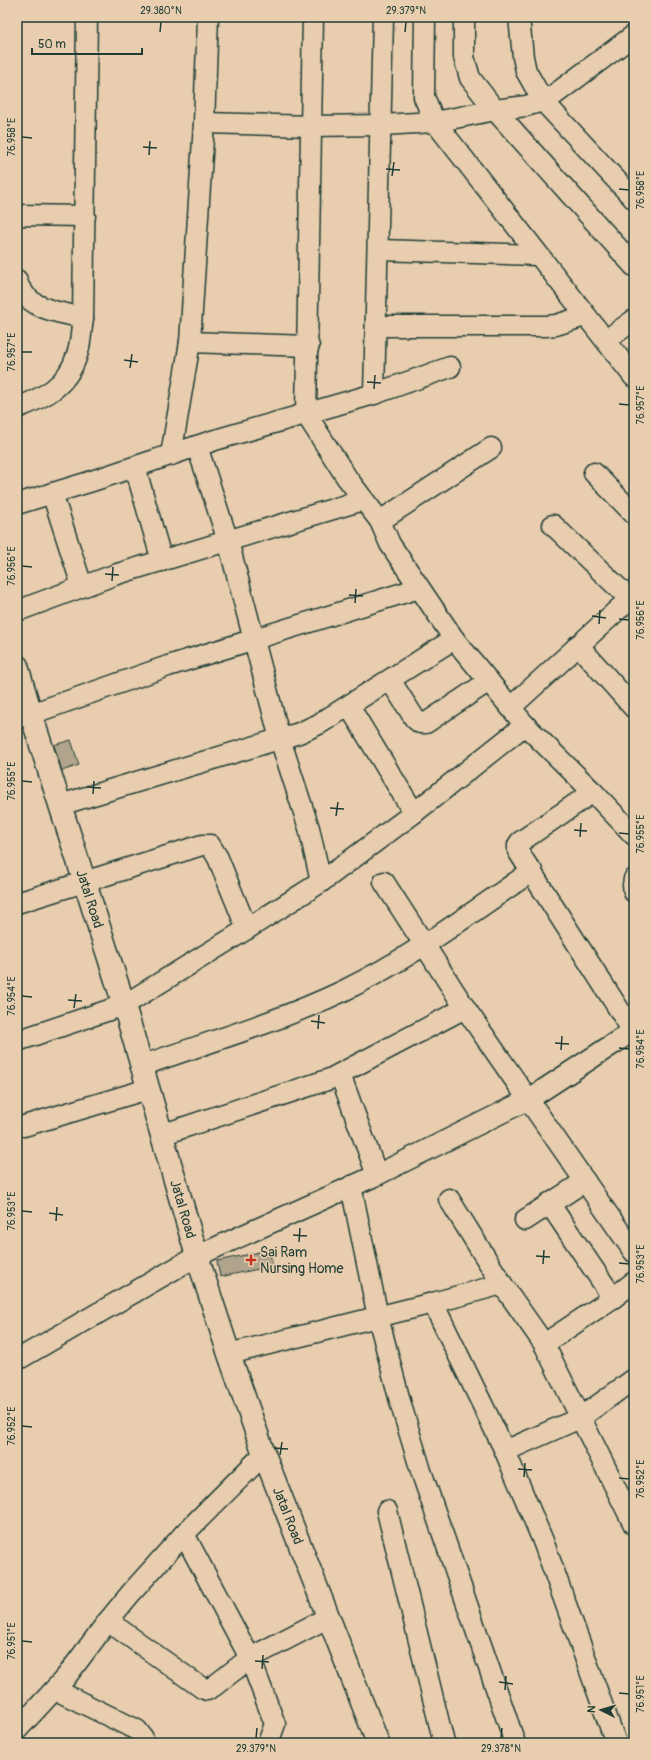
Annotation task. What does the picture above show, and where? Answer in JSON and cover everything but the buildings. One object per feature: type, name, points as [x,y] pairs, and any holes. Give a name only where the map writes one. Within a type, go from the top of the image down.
[{"type":"main road","name":"Jatal Road","points":[[17,666],[24,716],[60,805],[85,881],[124,1005],[197,1256],[229,1354],[264,1454],[378,1743]]},
{"type":"street","points":[[17,408],[38,400],[57,388],[68,374],[77,355],[83,318],[87,17]]},
{"type":"street","points":[[171,455],[190,342],[204,123],[208,17]]},
{"type":"street","points":[[313,17],[309,346],[306,414],[363,500],[380,521],[390,544],[454,639],[525,725],[634,835]]},
{"type":"street","points":[[374,394],[379,250],[383,17]]},
{"type":"street","points":[[424,17],[424,97],[435,122],[634,377]]},
{"type":"street","points":[[464,17],[464,57],[470,78],[495,110],[634,266]]},
{"type":"street","points":[[519,17],[526,71],[543,101],[634,199]]},
{"type":"street","points":[[204,123],[311,126],[381,125],[435,122],[495,110],[526,106],[543,101],[554,95],[634,35]]},
{"type":"street","points":[[17,215],[85,216]]},
{"type":"street","points":[[379,250],[538,255]]},
{"type":"street","points":[[17,280],[21,291],[29,300],[44,307],[83,318]]},
{"type":"street","points":[[376,326],[546,326],[556,325],[585,316]]},
{"type":"street","points":[[606,340],[634,320]]},
{"type":"street","points":[[190,342],[309,346]]},
{"type":"street","points":[[17,504],[197,446],[374,394],[450,368]]},
{"type":"street","points":[[197,446],[228,541],[280,738],[309,828],[321,882]]},
{"type":"street","points":[[380,521],[491,448]]},
{"type":"street","points":[[135,467],[162,561]]},
{"type":"street","points":[[594,473],[634,514]]},
{"type":"street","points":[[52,493],[82,586]]},
{"type":"street","points":[[17,611],[82,586],[363,500]]},
{"type":"street","points":[[510,707],[578,645],[633,599],[554,525]]},
{"type":"street","points":[[24,716],[168,666],[419,588]]},
{"type":"street","points":[[60,805],[280,738],[320,724],[454,639]]},
{"type":"street","points":[[578,645],[634,708]]},
{"type":"street","points":[[390,680],[415,719],[420,723],[426,723],[489,681]]},
{"type":"street","points":[[349,706],[414,813]]},
{"type":"street","points":[[17,1041],[124,1005],[247,929],[321,882],[414,813],[525,725]]},
{"type":"street","points":[[17,1360],[197,1256],[377,1175],[529,1099],[633,1032],[518,851],[518,845],[520,842],[593,792]]},
{"type":"street","points":[[17,903],[202,845],[210,845],[218,858],[247,929]]},
{"type":"street","points":[[141,1066],[306,1008],[344,990],[426,946],[532,871]]},
{"type":"street","points":[[634,879],[634,892]]},
{"type":"street","points":[[384,882],[465,1008],[633,1248]]},
{"type":"street","points":[[161,1135],[294,1092],[340,1074],[465,1008]]},
{"type":"street","points":[[340,1074],[377,1175]]},
{"type":"street","points":[[24,1126],[148,1089]]},
{"type":"street","points":[[524,1220],[585,1181]]},
{"type":"street","points":[[351,1186],[378,1317],[401,1405],[421,1471],[516,1743]]},
{"type":"street","points":[[449,1199],[502,1284],[544,1344],[634,1525]]},
{"type":"street","points":[[549,1203],[613,1298]]},
{"type":"street","points":[[544,1344],[613,1298],[634,1282]]},
{"type":"street","points":[[229,1354],[433,1303],[502,1284]]},
{"type":"street","points":[[433,1303],[505,1451],[543,1541],[615,1743],[620,1743]]},
{"type":"street","points":[[505,1451],[580,1418],[634,1379]]},
{"type":"street","points":[[17,1730],[56,1690],[108,1621],[184,1534],[264,1454]]},
{"type":"street","points":[[388,1511],[444,1743]]},
{"type":"street","points":[[184,1534],[250,1658],[275,1724],[268,1743]]},
{"type":"street","points":[[108,1621],[202,1688],[210,1689],[250,1658],[329,1618]]},
{"type":"street","points":[[56,1690],[137,1730],[143,1738],[143,1743]]},
{"type":"street","points":[[19,1743],[33,1714]]},
{"type":"place","name":"Sai Ram Nursing Home","points":[[251,1260]]}]
